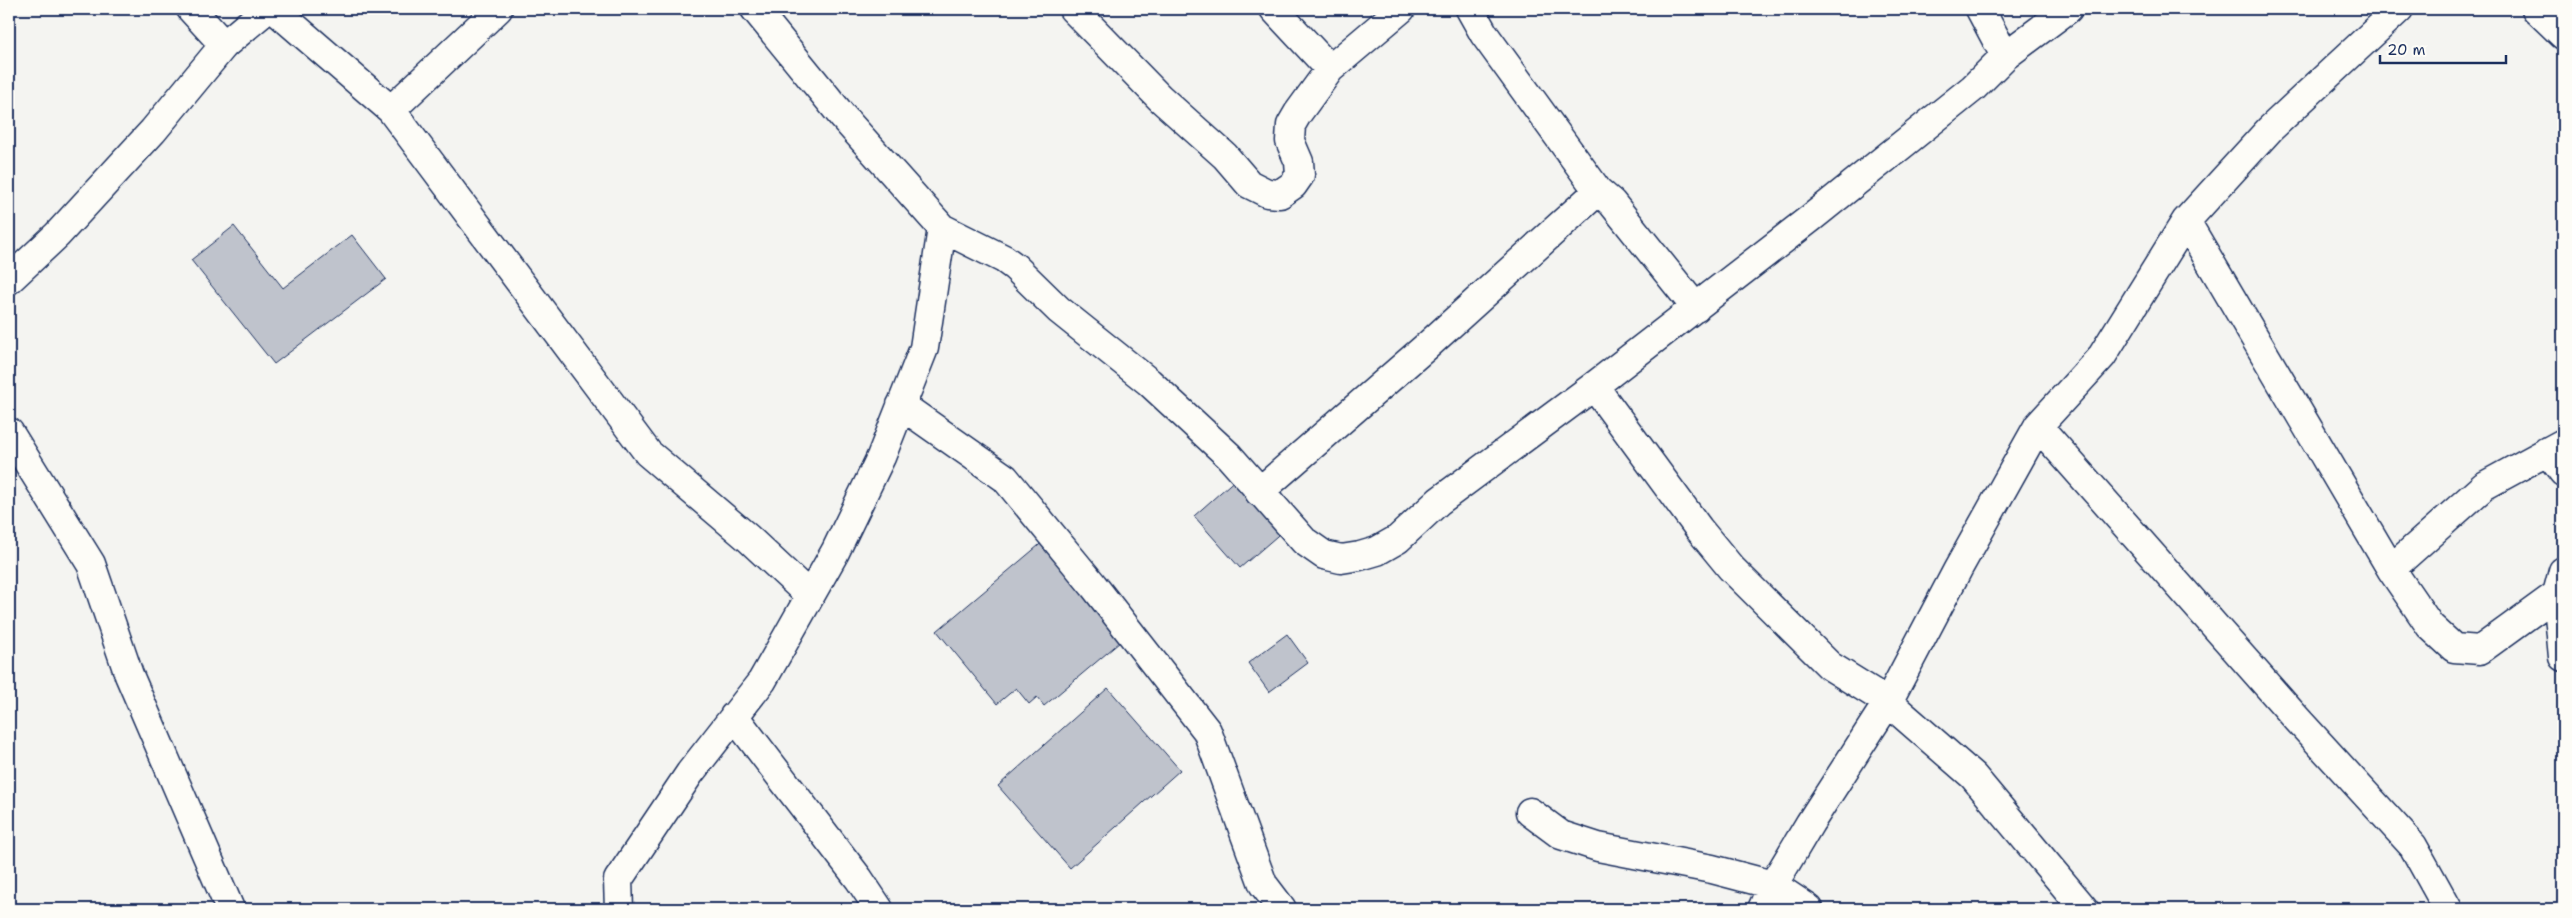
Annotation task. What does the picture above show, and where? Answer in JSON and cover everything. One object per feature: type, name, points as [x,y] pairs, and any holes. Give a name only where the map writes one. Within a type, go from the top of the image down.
[{"type":"street","points":[[191,9],[224,45]]},
{"type":"street","points":[[9,280],[57,235],[153,131],[224,45],[267,9]]},
{"type":"street","points":[[274,9],[391,110],[648,453],[748,538],[810,596]]},
{"type":"street","points":[[391,110],[498,9]]},
{"type":"street","points":[[755,9],[842,117],[942,228],[1004,259],[1015,267],[1059,310],[1156,389],[1229,456],[1304,541],[1324,555],[1341,559],[1377,551],[1398,539],[1439,501],[1696,308],[1973,88],[2006,56],[2068,9]]},
{"type":"street","points":[[1073,9],[1160,98],[1225,156],[1249,184],[1266,193],[1280,194],[1293,185],[1300,175],[1299,162],[1290,140],[1291,125],[1330,69],[1401,9]]},
{"type":"street","points":[[1274,9],[1330,69]]},
{"type":"street","points":[[1470,9],[1484,34],[1598,190],[1612,203],[1696,308]]},
{"type":"street","points":[[1980,9],[2006,56]]},
{"type":"street","points":[[1768,897],[1810,823],[1888,702],[1958,569],[2038,426],[2102,356],[2186,221],[2270,129],[2399,9]]},
{"type":"street","points":[[2536,9],[2563,35]]},
{"type":"street","points":[[1260,492],[1427,346],[1598,190]]},
{"type":"street","points":[[2186,221],[2391,569],[2430,626],[2454,648],[2480,650],[2560,582]]},
{"type":"street","points":[[619,909],[618,880],[690,773],[762,681],[835,552],[881,458],[924,348],[942,228]]},
{"type":"street","points":[[1594,386],[1699,529],[1731,568],[1830,666],[1888,702],[1973,776],[2084,909]]},
{"type":"street","points":[[902,405],[1005,478],[1093,585],[1207,731],[1263,884],[1282,909]]},
{"type":"street","points":[[2038,426],[2297,719],[2413,846],[2448,909]]},
{"type":"street","points":[[9,432],[91,564],[129,676],[230,909]]},
{"type":"street","points":[[2391,569],[2484,486],[2558,456]]},
{"type":"street","points":[[2560,582],[2563,657]]},
{"type":"street","points":[[734,716],[860,879],[879,909]]},
{"type":"street","points":[[1530,812],[1561,835],[1589,844],[1712,869],[1768,897],[1809,909]]},
{"type":"building","points":[[234,226],[283,288],[352,235],[386,279],[274,364],[191,260]]},
{"type":"building","points":[[1238,477],[1284,530],[1240,568],[1194,516]]},
{"type":"building","points":[[1045,540],[1126,637],[1044,706],[1037,697],[1029,704],[1016,688],[997,704],[937,631]]},
{"type":"building","points":[[1287,634],[1308,663],[1269,692],[1248,663]]},
{"type":"building","points":[[1108,688],[1180,770],[1070,868],[998,786]]}]
